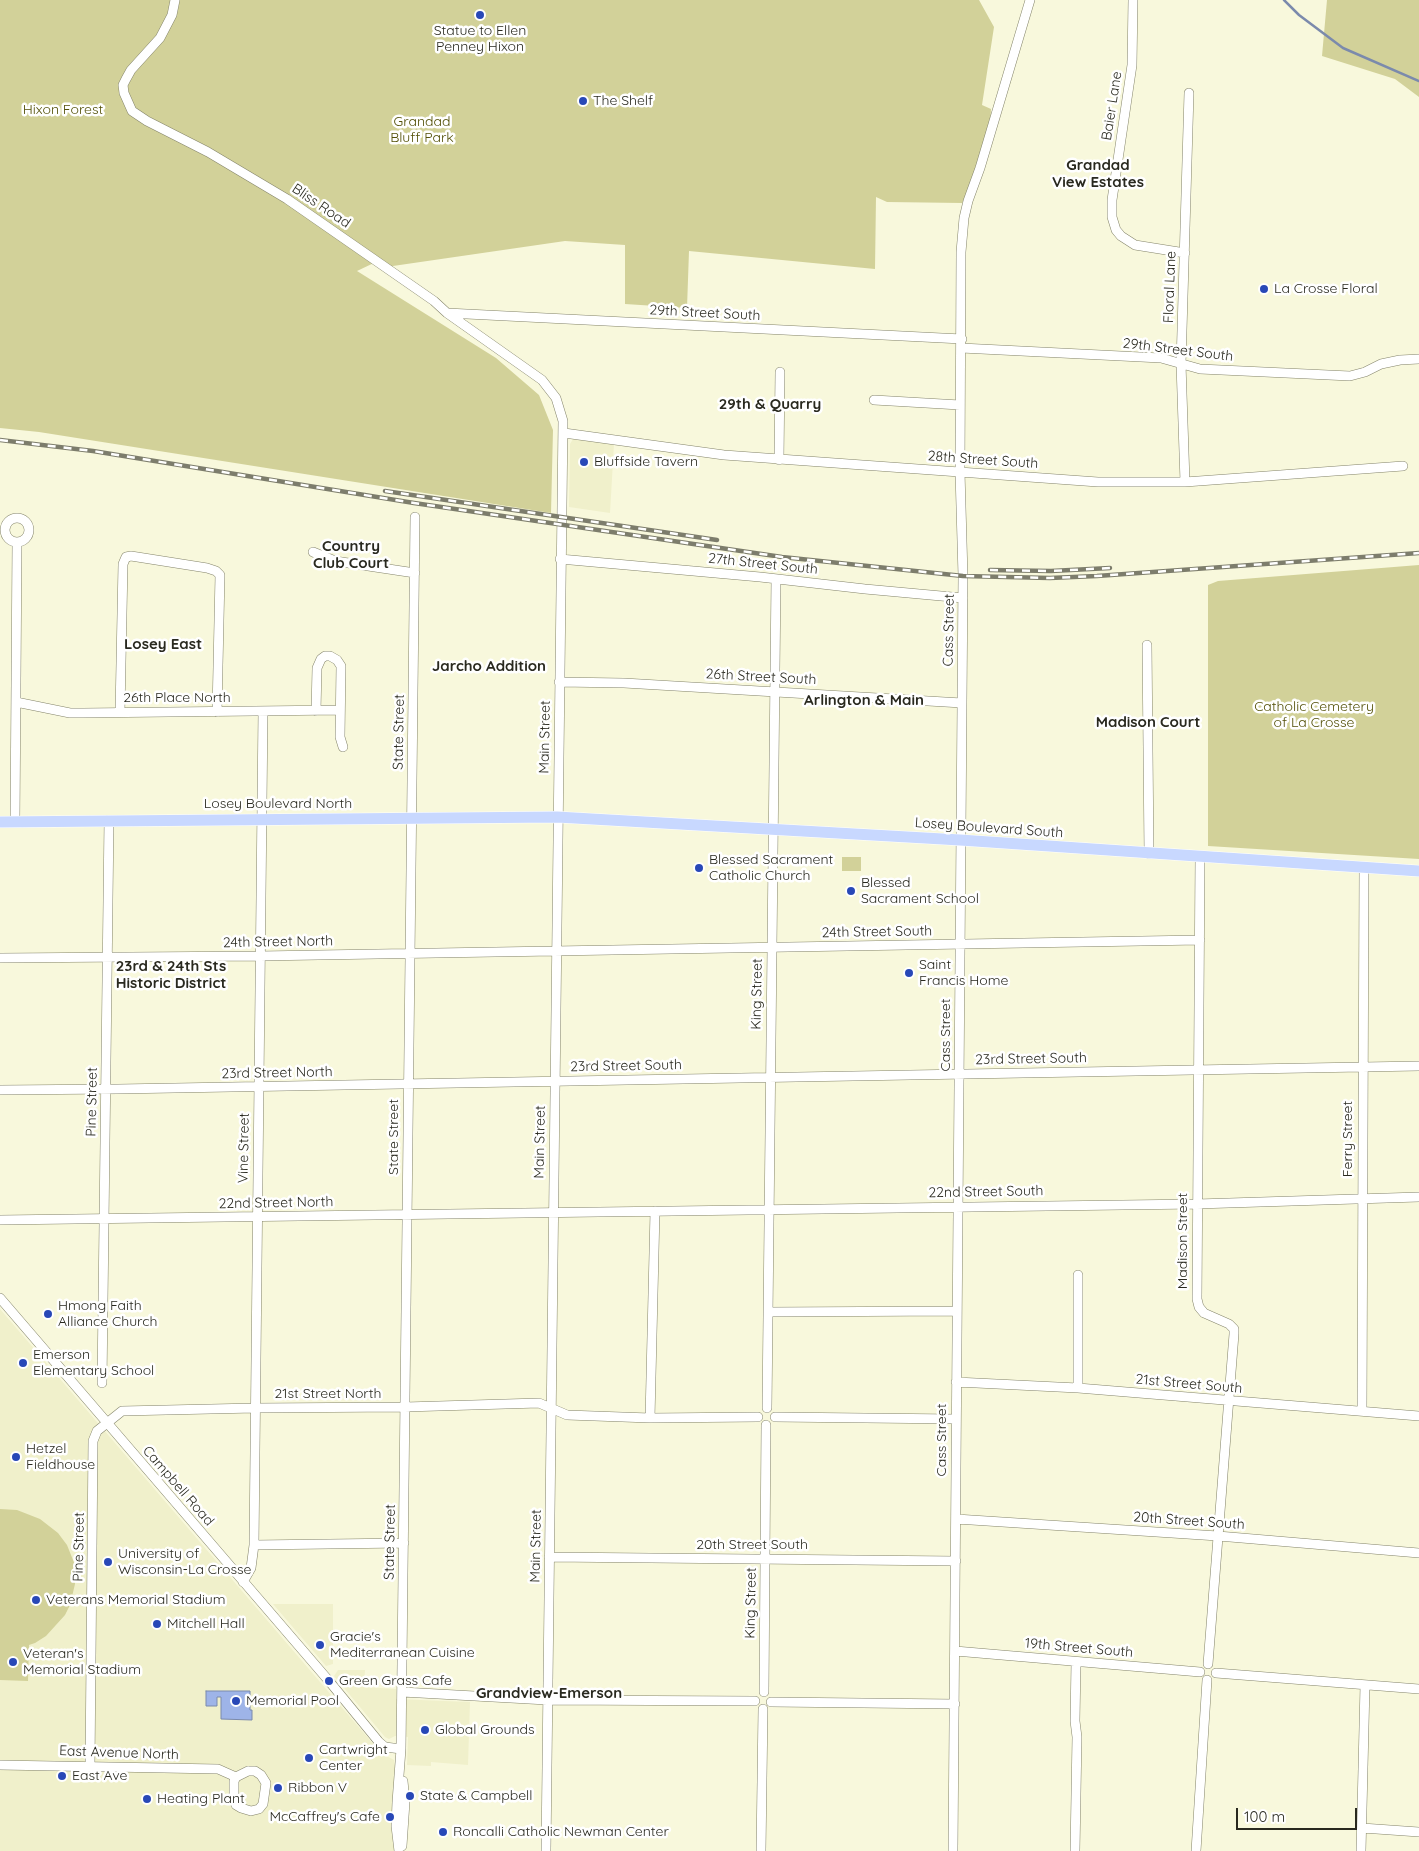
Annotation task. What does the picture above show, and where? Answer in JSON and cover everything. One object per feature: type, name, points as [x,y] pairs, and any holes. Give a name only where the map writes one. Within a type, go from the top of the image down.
[{"type":"main road","name":"Losey Boulevard North","points":[[0,822],[557,816]]},
{"type":"main road","name":"Losey Boulevard South","points":[[557,816],[960,840],[1419,871]]},
{"type":"street","name":"Bliss Road","points":[[175,0],[172,15],[160,38],[126,78],[123,86],[124,93],[132,111],[147,121],[208,152],[287,199],[426,295],[447,313],[542,380],[556,398],[560,408],[564,432]]},
{"type":"street","name":"Cass Street","points":[[953,1851],[963,598],[960,472],[961,252],[964,218],[1030,0]]},
{"type":"street","name":"Baier Lane","points":[[1133,0],[1132,65],[1112,200],[1112,217],[1116,230],[1121,236],[1135,245],[1185,253]]},
{"type":"street","name":"Floral Lane","points":[[1185,482],[1181,364],[1189,93]]},
{"type":"street","name":"29th Street South","points":[[447,313],[1161,358],[1200,369],[1350,376],[1365,372],[1381,364],[1419,359]]},
{"type":"street","points":[[779,460],[780,372]]},
{"type":"street","points":[[874,400],[960,405]]},
{"type":"street","name":"28th Street South","points":[[564,432],[724,455],[1098,482],[1185,482],[1403,466]]},
{"type":"street","name":"Main Street","points":[[546,1851],[560,558],[564,432]]},
{"type":"street","name":"State Street","points":[[400,1851],[405,1802],[401,1753],[416,517]]},
{"type":"street","points":[[15,822],[17,542]]},
{"type":"street","points":[[314,552],[334,562],[415,573]]},
{"type":"street","points":[[120,712],[123,564],[126,557],[131,556],[207,568],[216,571],[220,575],[217,712]]},
{"type":"street","name":"27th Street South","points":[[560,558],[776,579],[865,590],[963,598]]},
{"type":"street","name":"King Street","points":[[767,1408],[776,579]]},
{"type":"street","points":[[1147,645],[1149,854]]},
{"type":"street","points":[[316,711],[317,668],[321,659],[326,656],[334,658],[341,666],[340,738],[343,747]]},
{"type":"street","name":"26th Street South","points":[[559,682],[624,682],[962,703]]},
{"type":"street","name":"26th Place North","points":[[16,702],[70,713],[340,710]]},
{"type":"street","name":"Vine Street","points":[[243,1582],[251,1568],[254,1545],[263,711]]},
{"type":"street","name":"Pine Street","points":[[102,1383],[108,820]]},
{"type":"street","name":"Madison Street","points":[[1200,857],[1197,1299],[1199,1307],[1204,1314],[1229,1324],[1234,1329],[1208,1664]]},
{"type":"street","name":"Ferry Street","points":[[1362,1411],[1364,867]]},
{"type":"street","name":"24th Street South","points":[[556,951],[1200,940]]},
{"type":"street","name":"24th Street North","points":[[0,958],[556,951]]},
{"type":"street","name":"23rd Street South","points":[[554,1082],[1419,1066]]},
{"type":"street","name":"23rd Street North","points":[[0,1090],[106,1090],[408,1083],[554,1082]]},
{"type":"street","name":"22nd Street South","points":[[553,1213],[768,1208],[1197,1204],[1419,1197]]},
{"type":"street","points":[[650,1418],[655,1211]]},
{"type":"street","name":"22nd Street North","points":[[0,1220],[553,1213]]},
{"type":"street","points":[[1078,1275],[1078,1388]]},
{"type":"street","name":"Campbell Road","points":[[0,1298],[379,1742],[385,1747],[401,1753]]},
{"type":"street","points":[[768,1312],[957,1311]]},
{"type":"street","name":"21st Street South","points":[[956,1382],[1078,1388],[1419,1416]]},
{"type":"street","name":"21st Street North","points":[[106,1422],[122,1411],[539,1403],[552,1409]]},
{"type":"street","points":[[767,1408],[772,1411],[774,1417],[771,1424],[766,1425],[760,1422],[758,1417],[760,1412],[767,1408]]},
{"type":"street","points":[[552,1409],[566,1415],[650,1418],[758,1417]]},
{"type":"street","points":[[774,1417],[956,1419]]},
{"type":"street","name":"Pine Street","points":[[90,1766],[93,1441],[97,1431],[106,1422]]},
{"type":"street","name":"King Street","points":[[764,1692],[766,1425]]},
{"type":"street","name":"20th Street South","points":[[956,1519],[1218,1536],[1419,1552]]},
{"type":"street","points":[[254,1545],[404,1543]]},
{"type":"street","name":"20th Street South","points":[[549,1557],[956,1561]]},
{"type":"street","name":"19th Street South","points":[[955,1651],[1200,1672]]},
{"type":"street","points":[[1075,1851],[1076,1662]]},
{"type":"street","points":[[1207,1680],[1201,1676],[1200,1672],[1203,1665],[1208,1664],[1214,1668],[1216,1673]]},
{"type":"street","points":[[1207,1680],[1212,1679],[1216,1673]]},
{"type":"street","points":[[1216,1673],[1419,1689]]},
{"type":"street","points":[[1196,1851],[1207,1680]]},
{"type":"street","points":[[1362,1851],[1365,1685]]},
{"type":"street","points":[[402,1692],[547,1700],[755,1701]]},
{"type":"street","points":[[764,1692],[769,1695],[771,1702],[768,1708],[763,1709],[757,1706],[755,1701],[758,1694],[764,1692]]},
{"type":"street","points":[[771,1702],[955,1704]]},
{"type":"street","points":[[761,1851],[763,1709]]},
{"type":"street","name":"East Avenue North","points":[[0,1765],[218,1769],[236,1777]]},
{"type":"street","name":"East Avenue North","points":[[255,1771],[264,1778],[265,1799],[259,1809],[247,1811],[236,1805],[234,1800],[234,1781],[236,1777],[242,1773],[255,1771]]},
{"type":"street","points":[[1362,1828],[1419,1832]]},
{"type":"shaded area","points":[[573,439],[614,444],[610,513],[569,507],[570,444]]},
{"type":"shaded area","name":"University of Wisconsin-La Crosse","points":[[0,1309],[381,1753],[394,1760],[396,1772],[395,1851],[0,1851]]},
{"type":"shaded area","points":[[273,1604],[333,1604],[333,1664],[326,1666]]},
{"type":"shaded area","points":[[338,1670],[365,1670],[364,1687],[396,1689],[396,1699],[470,1702],[468,1765],[431,1762],[431,1766],[407,1765],[408,1737],[395,1736],[389,1739],[385,1737],[334,1676]]},
{"type":"green space","points":[[0,0],[979,0],[994,27],[982,105],[991,109],[990,129],[968,188],[968,201],[963,201],[962,203],[887,202],[876,197],[875,269],[689,251],[687,308],[625,304],[625,245],[565,241],[386,267],[378,261],[357,271],[496,358],[539,395],[553,430],[551,513],[39,432],[0,428]]},
{"type":"green space","points":[[1327,0],[1419,0],[1419,97],[1395,79],[1322,56]]},
{"type":"green space","name":"Catholic Cemetery of La Crosse","points":[[1419,565],[1419,859],[1208,846],[1208,585],[1218,581]]},
{"type":"green space","points":[[842,857],[861,857],[861,871],[842,871]]},
{"type":"green space","name":"Veterans Memorial Stadium","points":[[0,1509],[17,1510],[40,1519],[58,1533],[67,1545],[75,1565],[75,1584],[70,1605],[65,1615],[46,1636],[29,1645],[28,1681],[0,1680]]},
{"type":"water","name":"Memorial Pool","points":[[206,1691],[250,1691],[252,1720],[221,1719],[221,1697],[217,1697],[217,1706],[206,1706]]},
{"type":"waterway","points":[[1284,0],[1299,15],[1343,48],[1419,81]]},
{"type":"railway","points":[[0,440],[93,451],[414,503],[782,557],[963,576],[1050,578],[1097,576],[1419,553]]},
{"type":"railway","points":[[385,491],[717,540]]},
{"type":"railway","points":[[990,570],[1051,571],[1110,568]]},
{"type":"place","name":"Statue to Ellen Penney Hixon","points":[[480,15]]},
{"type":"place","name":"The Shelf","points":[[583,101]]},
{"type":"place","name":"La Crosse Floral","points":[[1264,289]]},
{"type":"place","name":"Bluffside Tavern","points":[[584,462]]},
{"type":"place","name":"Blessed Sacrament Catholic Church","points":[[699,868]]},
{"type":"place","name":"Blessed Sacrament School","points":[[851,891]]},
{"type":"place","name":"Saint Francis Home","points":[[909,973]]},
{"type":"place","name":"Hmong Faith Alliance Church","points":[[48,1314]]},
{"type":"place","name":"Emerson Elementary School","points":[[23,1363]]},
{"type":"place","name":"Hetzel Fieldhouse","points":[[16,1457]]},
{"type":"place","name":"University of Wisconsin-La Crosse","points":[[108,1562]]},
{"type":"place","name":"Veterans Memorial Stadium","points":[[36,1600]]},
{"type":"place","name":"Mitchell Hall","points":[[157,1624]]},
{"type":"place","name":"Gracie's Mediterranean Cuisine","points":[[320,1645]]},
{"type":"place","name":"Veteran's Memorial Stadium","points":[[13,1662]]},
{"type":"place","name":"Green Grass Cafe","points":[[329,1681]]},
{"type":"place","name":"Memorial Pool","points":[[236,1701]]},
{"type":"place","name":"Global Grounds","points":[[425,1730]]},
{"type":"place","name":"Cartwright Center","points":[[309,1758]]},
{"type":"place","name":"East Ave","points":[[62,1776]]},
{"type":"place","name":"Ribbon V","points":[[278,1788]]},
{"type":"place","name":"State & Campbell","points":[[410,1796]]},
{"type":"place","name":"Heating Plant","points":[[147,1799]]},
{"type":"place","name":"McCaffrey's Cafe","points":[[390,1817]]},
{"type":"place","name":"Roncalli Catholic Newman Center","points":[[443,1832]]},
{"type":"district","name":"Grandad View Estates","points":[[1098,174]]},
{"type":"district","name":"29th & Quarry","points":[[770,404]]},
{"type":"district","name":"Country Club Court","points":[[351,554]]},
{"type":"district","name":"Losey East","points":[[163,644]]},
{"type":"district","name":"Jarcho Addition","points":[[489,666]]},
{"type":"district","name":"Arlington & Main","points":[[864,700]]},
{"type":"district","name":"Madison Court","points":[[1148,722]]},
{"type":"district","name":"23rd & 24th Sts Historic District","points":[[171,974]]},
{"type":"district","name":"Grandview-Emerson","points":[[549,1693]]},
{"type":"park label","name":"Hixon Forest","points":[[63,110]]},
{"type":"park label","name":"Grandad Bluff Park","points":[[422,130]]}]
